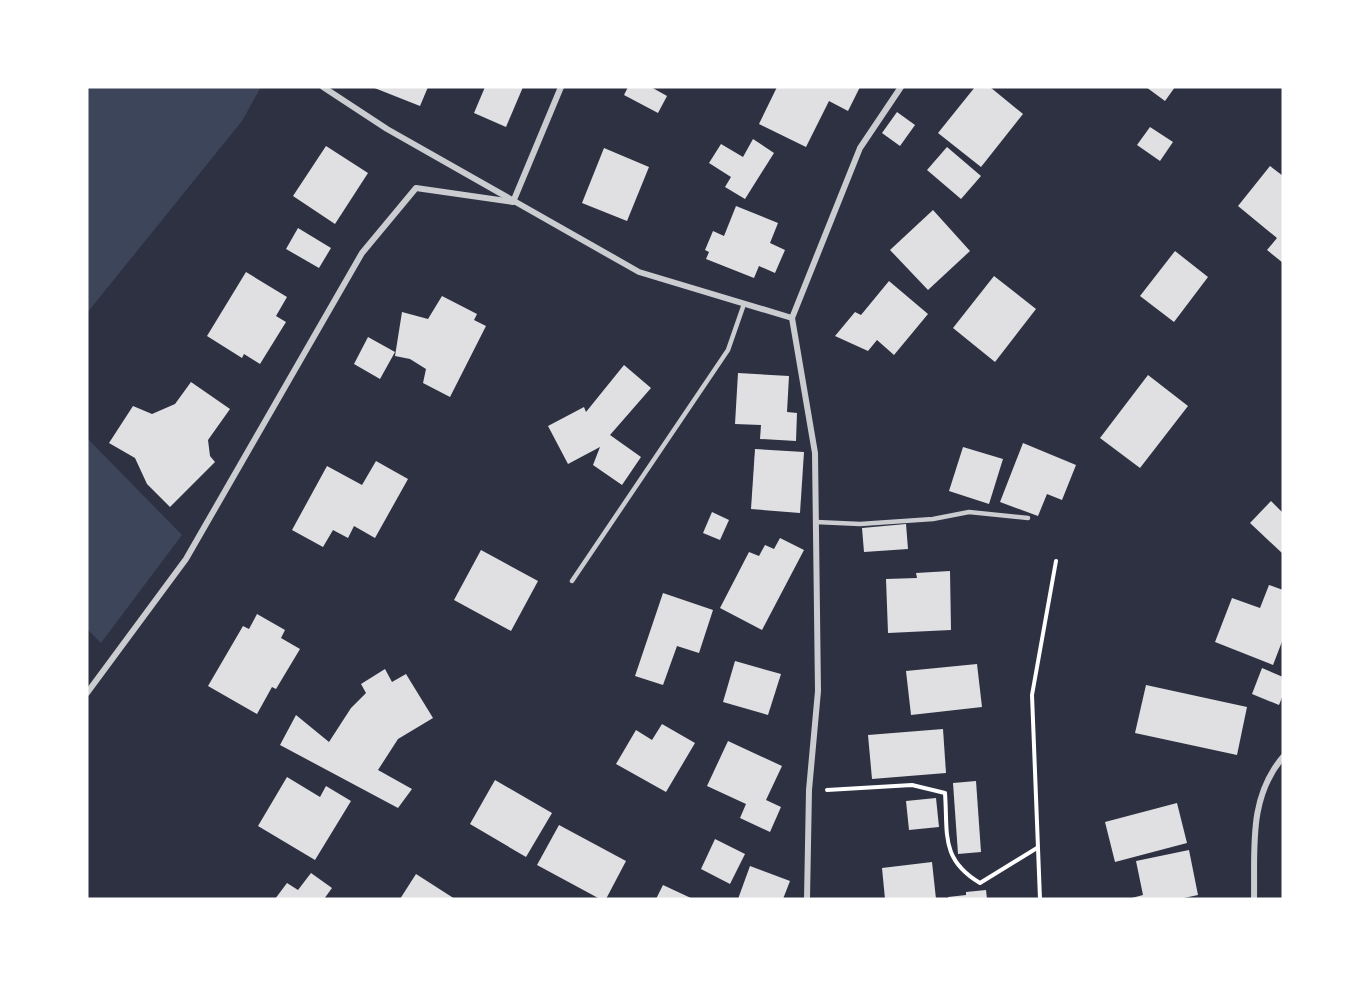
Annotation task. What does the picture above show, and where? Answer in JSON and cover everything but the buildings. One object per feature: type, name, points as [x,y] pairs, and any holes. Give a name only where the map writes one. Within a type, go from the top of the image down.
[{"type":"street","points":[[323,87],[387,129],[639,272],[792,318]]},
{"type":"street","points":[[513,202],[561,87]]},
{"type":"street","points":[[807,899],[809,790],[818,691],[815,453],[792,318],[860,147],[901,87]]},
{"type":"street","points":[[87,693],[186,559],[362,253],[416,188],[513,202]]},
{"type":"street","points":[[1254,899],[1255,820],[1262,790],[1283,758]]},
{"type":"lane","points":[[572,581],[728,350],[744,304]]},
{"type":"lane","points":[[816,522],[860,525],[933,519],[969,512],[1028,518]]},
{"type":"path","points":[[1040,899],[1032,695],[1056,561]]},
{"type":"path","points":[[809,790],[845,791],[912,785],[945,793],[950,854],[965,874],[980,883],[1037,848]]},
{"type":"shaded area","points":[[87,87],[261,87],[242,121],[87,313]]},
{"type":"shaded area","points":[[87,438],[182,535],[101,643],[87,629]]}]
